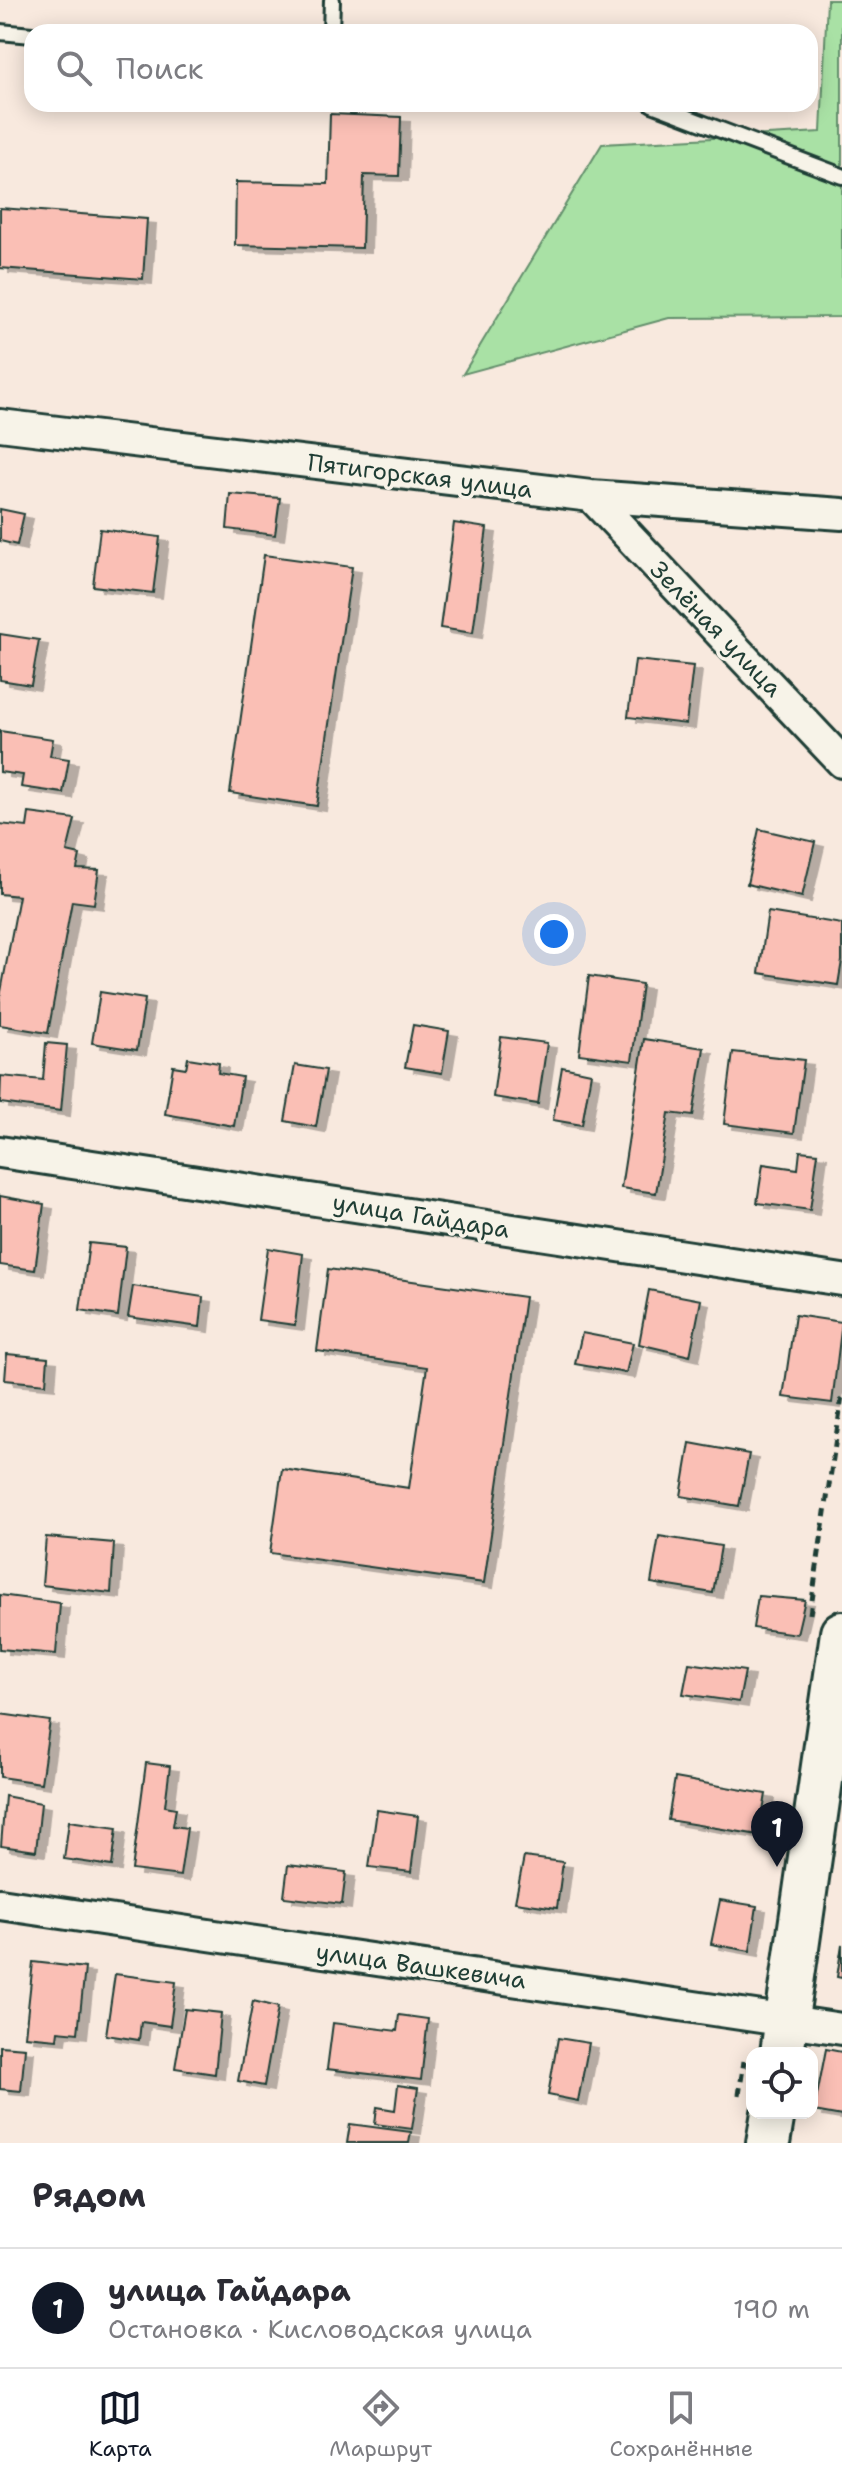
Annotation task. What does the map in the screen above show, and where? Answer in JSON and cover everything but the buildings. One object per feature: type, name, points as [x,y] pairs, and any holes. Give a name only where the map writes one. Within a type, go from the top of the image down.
[{"type":"main road","points":[[785,2036],[842,1633]]},
{"type":"main road","points":[[768,2143],[772,2119]]},
{"type":"street","name":"Пятигорская улица","points":[[0,425],[591,496],[842,514]]},
{"type":"street","name":"Зелёная улица","points":[[591,496],[842,762]]},
{"type":"street","name":"улица Гайдара","points":[[0,1152],[842,1280]]},
{"type":"street","name":"улица Вашкевича","points":[[0,1904],[785,2036],[842,2029]]},
{"type":"lane","points":[[331,24],[332,0]]},
{"type":"lane","points":[[0,32],[24,34]]},
{"type":"lane","points":[[673,112],[842,176]]},
{"type":"green space","points":[[827,0],[842,0],[842,317],[669,318],[463,374],[602,144],[821,132]]},
{"type":"place","name":"улица Гайдара","points":[[777,1867]]}]
